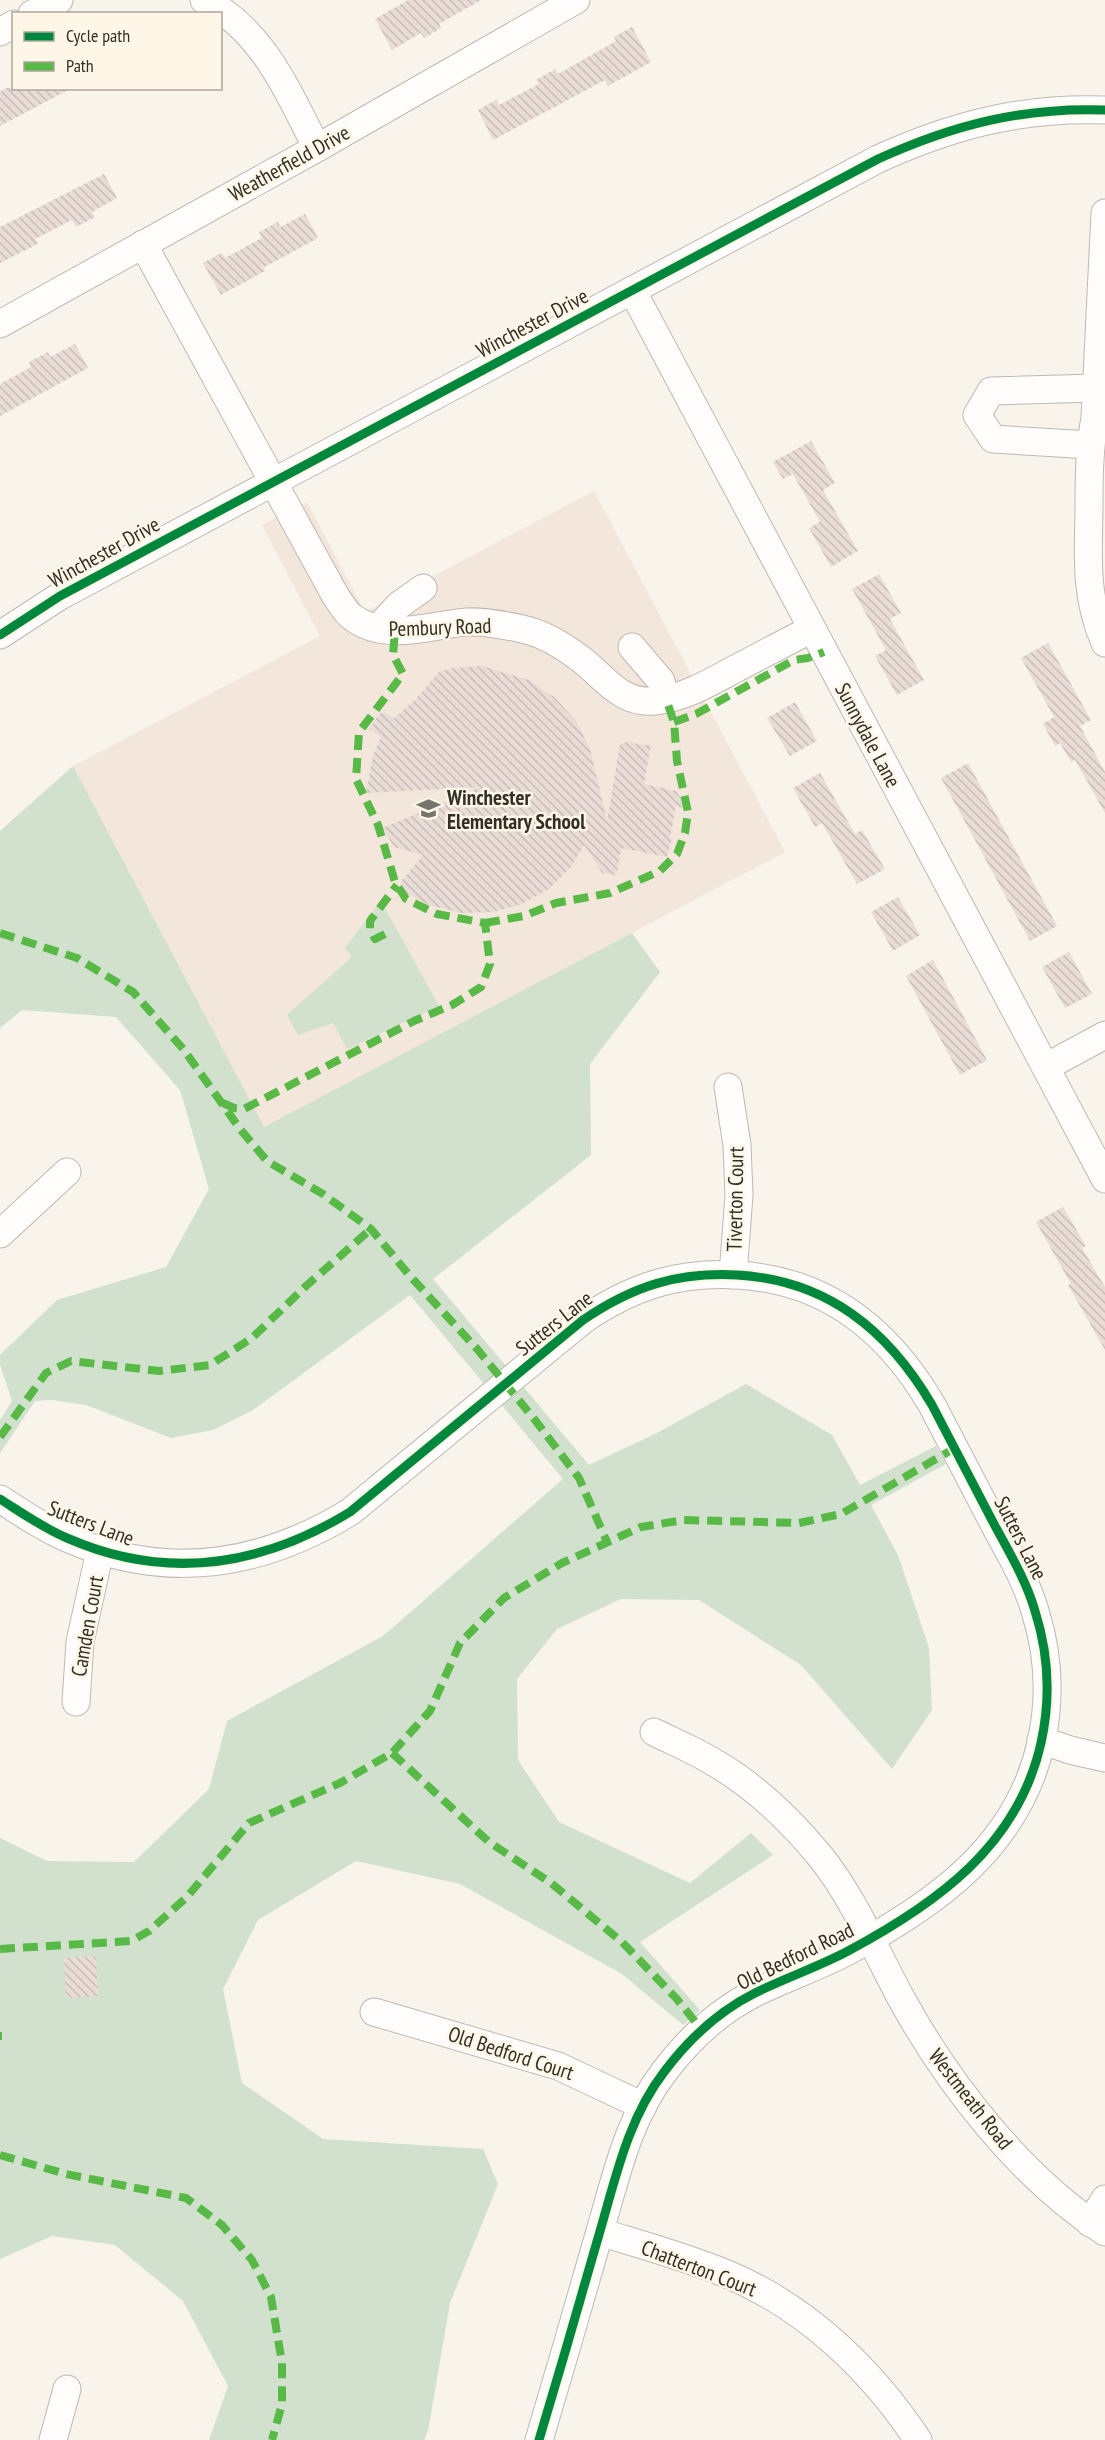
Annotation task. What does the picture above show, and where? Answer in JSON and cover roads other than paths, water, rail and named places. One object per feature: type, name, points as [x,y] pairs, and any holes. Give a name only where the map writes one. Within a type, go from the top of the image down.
[{"type":"street","points":[[36,12],[59,0]]},
{"type":"street","points":[[204,0],[217,6],[241,25],[274,65],[317,148]]},
{"type":"street","name":"Weatherfield Drive","points":[[0,324],[317,148],[566,2]]},
{"type":"street","name":"Winchester Drive","points":[[0,635],[60,596],[878,159],[922,139],[968,124],[1019,114],[1068,109],[1105,110]]},
{"type":"street","points":[[1105,213],[1096,388],[1100,418],[1090,445],[1088,578],[1096,622],[1105,643]]},
{"type":"street","name":"Pembury Road","points":[[143,244],[335,595],[351,616],[370,627],[394,631],[424,630],[467,622],[497,624],[528,630],[558,644],[583,660],[616,692],[653,701],[688,694],[812,628]]},
{"type":"street","name":"Sunnydale Lane","points":[[632,290],[1105,1179]]},
{"type":"street","points":[[1090,445],[993,439],[977,415],[991,391],[1096,388]]},
{"type":"street","points":[[378,628],[399,605],[423,588]]},
{"type":"street","points":[[632,647],[661,681],[666,699]]},
{"type":"street","points":[[1046,1067],[1105,1035]]},
{"type":"street","name":"Tiverton Court","points":[[728,1087],[737,1145],[739,1195],[733,1275]]},
{"type":"street","points":[[0,1234],[29,1204],[67,1172]]},
{"type":"street","name":"Sutters Lane","points":[[0,1499],[56,1533],[100,1551],[145,1562],[199,1563],[255,1555],[301,1539],[350,1512],[583,1320],[607,1304],[637,1289],[669,1279],[702,1274],[760,1276],[783,1281],[833,1301],[879,1335],[917,1380],[1016,1565],[1035,1609],[1043,1638],[1048,1672],[1047,1707],[1041,1740]]},
{"type":"street","name":"Camden Court","points":[[76,1702],[80,1642],[100,1551]]},
{"type":"street","name":"Westmeath Road","points":[[654,1732],[716,1763],[747,1785],[777,1810],[820,1856],[859,1913],[917,2026],[963,2092],[1027,2170],[1054,2195],[1098,2227]]},
{"type":"street","points":[[1041,1740],[1105,1758]]},
{"type":"street","name":"Old Bedford Road","points":[[539,2440],[621,2157],[643,2106],[662,2074],[694,2037],[722,2013],[752,1994],[845,1953],[909,1917],[938,1896],[988,1848],[1011,1818],[1024,1796],[1036,1766],[1041,1740]]},
{"type":"street","name":"Old Bedford Court","points":[[374,2012],[558,2066],[643,2106]]},
{"type":"street","points":[[1098,2227],[1105,2199]]},
{"type":"street","name":"Chatterton Court","points":[[600,2232],[710,2268],[777,2300],[817,2328],[862,2369],[897,2409],[918,2440]]},
{"type":"street","points":[[53,2440],[67,2389]]},
{"type":"place","name":"Winchester Elementary School","points":[[429,809]]}]
